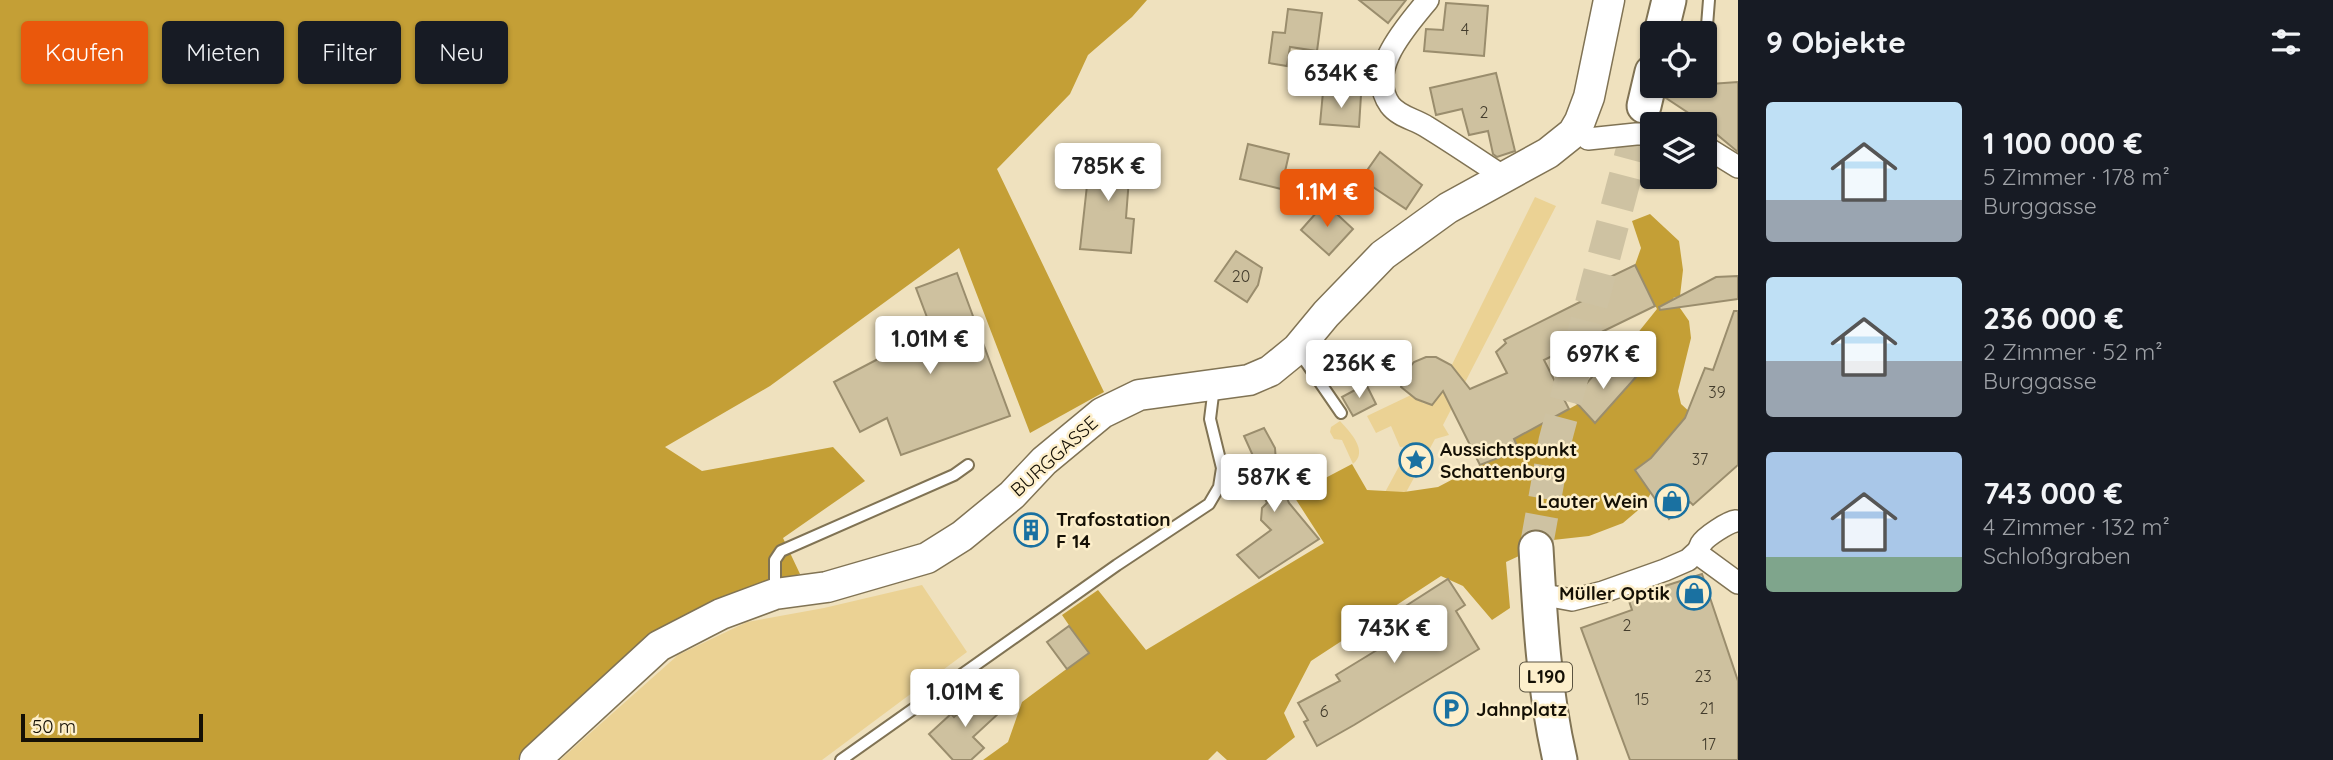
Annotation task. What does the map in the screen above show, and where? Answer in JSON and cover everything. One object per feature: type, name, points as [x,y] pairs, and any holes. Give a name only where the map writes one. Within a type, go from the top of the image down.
[{"type":"main road","name":"BURGGASSE","points":[[535,760],[659,646],[720,614],[775,594],[827,587],[927,558],[962,536],[1012,495],[1044,461],[1102,413],[1139,395],[1214,387],[1249,380],[1270,371],[1297,349],[1326,314],[1383,255],[1448,208],[1548,153],[1573,133],[1580,121],[1593,79],[1609,0]]},
{"type":"main road","points":[[1664,21],[1669,0]]},
{"type":"main road","name":"L190","points":[[1536,548],[1548,700],[1560,760]]},
{"type":"street","points":[[1428,0],[1391,50],[1385,67],[1383,88],[1390,105],[1405,118],[1423,124],[1504,177]]},
{"type":"street","points":[[1588,139],[1636,134],[1640,129]]},
{"type":"street","points":[[1717,154],[1738,167]]},
{"type":"street","points":[[1539,594],[1572,600],[1603,592],[1688,560],[1699,550],[1701,544],[1737,516]]},
{"type":"street","points":[[1699,550],[1701,556],[1738,583]]},
{"type":"lane","points":[[1707,21],[1709,0]]},
{"type":"lane","points":[[1297,349],[1341,413]]},
{"type":"lane","points":[[841,760],[1117,565],[1209,505],[1219,487],[1222,468],[1210,419],[1214,387]]},
{"type":"lane","points":[[775,594],[775,560],[781,551],[954,475],[968,466]]},
{"type":"shaded area","points":[[0,0],[1147,0],[1132,17],[1088,55],[1070,94],[997,169],[1104,392],[1030,433],[959,248],[770,386],[665,447],[702,471],[833,447],[865,481],[783,538],[800,574],[729,595],[659,633],[518,760],[0,760]]},
{"type":"shaded area","points":[[1535,197],[1556,206],[1443,425],[1449,435],[1435,439],[1365,568],[1349,559],[1410,446],[1400,447],[1391,426],[1376,433],[1367,416],[1411,395],[1432,405]]},
{"type":"shaded area","points":[[1650,214],[1679,241],[1683,270],[1680,296],[1673,298],[1689,321],[1691,338],[1678,391],[1681,404],[1692,414],[1658,453],[1635,470],[1651,493],[1643,506],[1623,523],[1589,536],[1553,540],[1506,562],[1510,608],[1492,620],[1463,586],[1441,576],[1311,661],[1284,713],[1295,737],[1266,760],[1227,760],[1217,751],[1208,760],[983,760],[1008,742],[1022,702],[1088,653],[1062,615],[1098,590],[1146,650],[1324,543],[1293,495],[1352,464],[1367,490],[1404,492],[1438,487],[1480,465],[1519,450],[1514,439],[1578,404],[1595,423],[1636,377],[1612,365],[1657,309],[1635,265],[1641,248],[1632,221]]},
{"type":"shaded area","points":[[1340,421],[1359,448],[1353,464],[1342,440],[1334,439],[1330,432],[1331,427]]},
{"type":"shaded area","points":[[922,585],[967,652],[822,760],[560,760],[678,655],[747,622],[824,608]]},
{"type":"building","points":[[1359,0],[1406,0],[1388,23]]},
{"type":"building","points":[[1446,3],[1488,6],[1484,56],[1424,51],[1426,29],[1443,30]]},
{"type":"building","points":[[1288,9],[1322,13],[1317,51],[1290,47],[1287,66],[1269,63],[1273,32],[1285,33]]},
{"type":"building","points":[[1496,73],[1515,151],[1497,157],[1493,154],[1488,131],[1469,135],[1462,109],[1436,115],[1430,88]]},
{"type":"building","points":[[1738,82],[1738,152],[1717,135],[1717,112],[1687,112],[1666,98],[1717,98],[1717,84]]},
{"type":"building","points":[[1323,92],[1361,95],[1359,127],[1320,124]]},
{"type":"building","points":[[1248,144],[1289,154],[1281,189],[1240,179]]},
{"type":"building","points":[[1091,149],[1131,152],[1126,218],[1134,219],[1131,253],[1080,249]]},
{"type":"building","points":[[1380,152],[1422,185],[1406,209],[1361,179]]},
{"type":"building","points":[[1325,203],[1353,229],[1329,255],[1301,230]]},
{"type":"building","points":[[1236,251],[1262,268],[1258,285],[1247,302],[1215,281]]},
{"type":"building","points":[[1635,265],[1655,306],[1544,360],[1569,409],[1514,439],[1519,450],[1480,465],[1443,391],[1432,405],[1416,399],[1401,387],[1414,362],[1426,357],[1436,357],[1451,365],[1470,389],[1507,373],[1496,352],[1506,343],[1504,340],[1588,298],[1583,290]]},
{"type":"building","points":[[957,273],[1010,416],[901,455],[887,418],[860,432],[834,382],[903,346],[898,336],[928,320],[916,288]]},
{"type":"building","points":[[1738,276],[1738,299],[1660,310],[1659,307],[1716,277]]},
{"type":"building","points":[[1734,311],[1738,311],[1738,465],[1693,505],[1690,502],[1669,519],[1635,470],[1651,458],[1685,418],[1705,368],[1713,370]]},
{"type":"building","points":[[1605,362],[1636,377],[1595,423],[1573,399]]},
{"type":"building","points":[[1366,384],[1376,404],[1353,416],[1342,397]]},
{"type":"building","points":[[1264,428],[1275,448],[1277,476],[1289,503],[1319,539],[1259,578],[1237,555],[1271,530],[1261,520],[1262,508],[1267,503],[1256,477],[1254,458],[1244,436]]},
{"type":"building","points":[[1702,574],[1738,681],[1738,760],[1630,760],[1581,628],[1632,610],[1628,598]]},
{"type":"building","points":[[1448,579],[1465,605],[1456,611],[1479,649],[1317,746],[1304,722],[1308,720],[1298,703],[1340,681],[1336,675],[1413,628],[1401,609]]},
{"type":"building","points":[[1069,626],[1089,653],[1067,669],[1047,642]]},
{"type":"building","points":[[980,692],[999,713],[973,737],[984,748],[971,760],[953,760],[929,734],[951,714],[954,717]]},
{"type":"tunnel","points":[[1536,548],[1555,441],[1644,106]]},
{"type":"place","name":"Aussichtspunkt Schattenburg","points":[[1416,460]]},
{"type":"place","name":"Lauter Wein","points":[[1672,501]]},
{"type":"place","name":"Trafostation F 14","points":[[1031,530]]},
{"type":"place","name":"Müller Optik","points":[[1694,593]]},
{"type":"place","name":"Jahnplatz","points":[[1451,709]]}]
